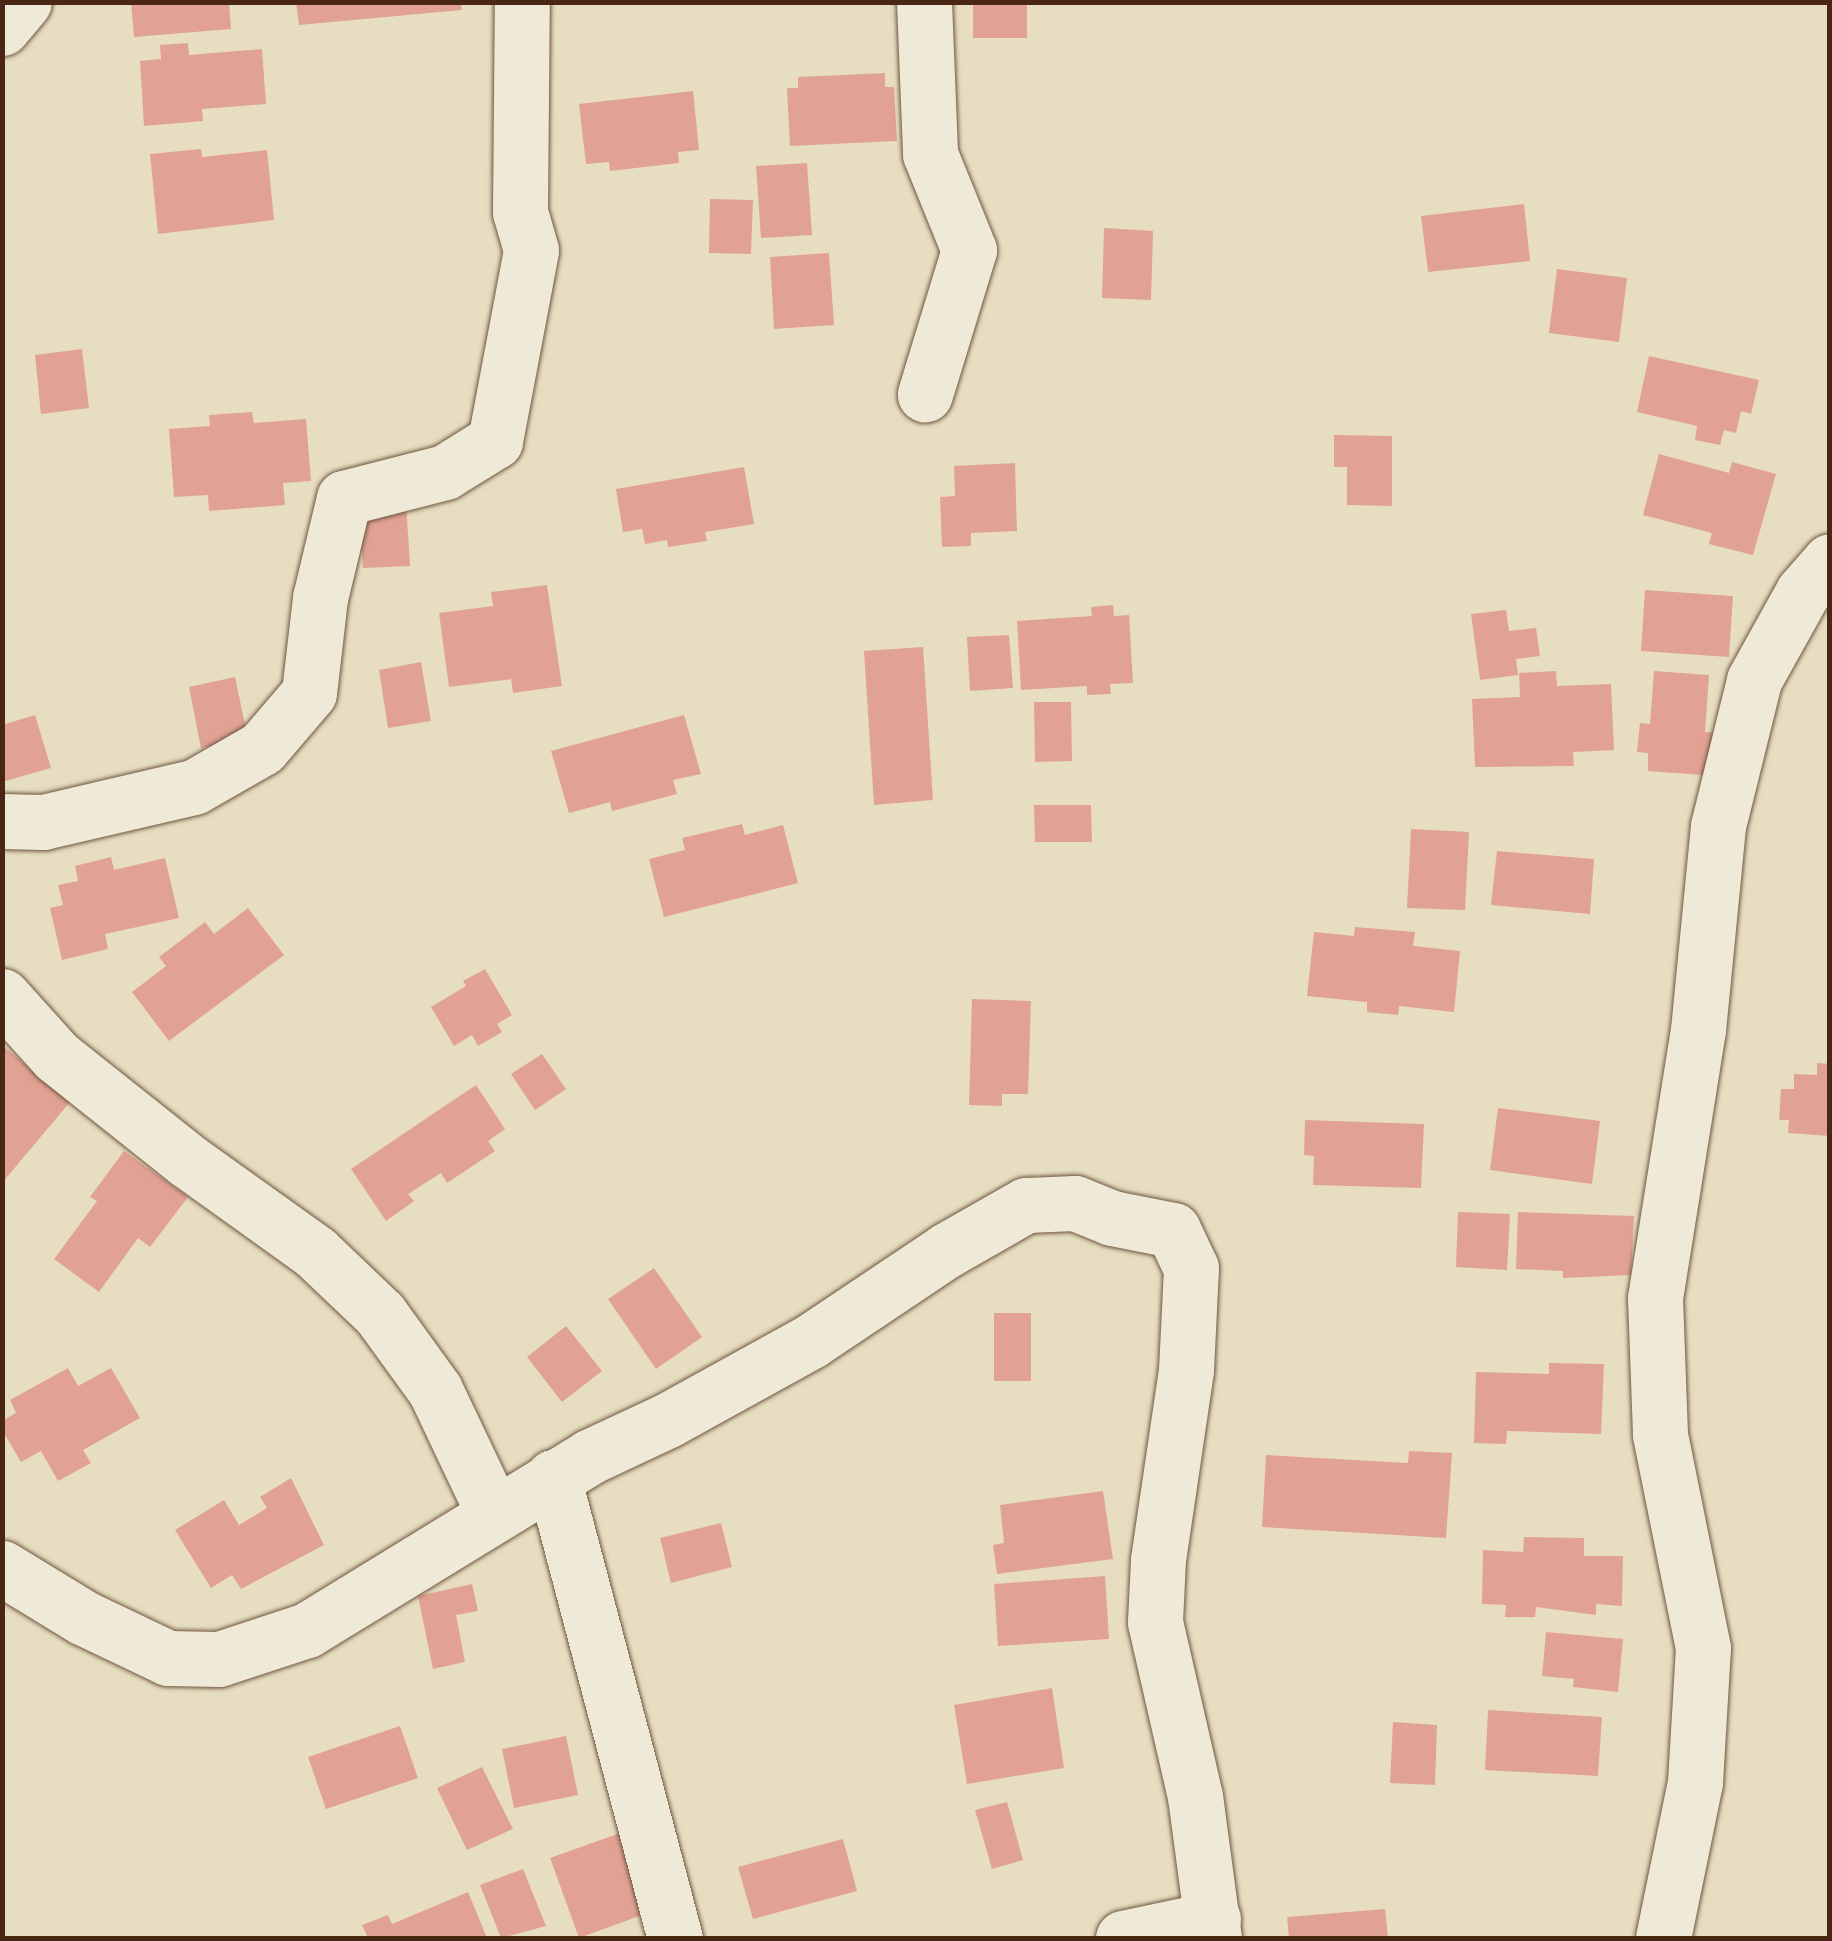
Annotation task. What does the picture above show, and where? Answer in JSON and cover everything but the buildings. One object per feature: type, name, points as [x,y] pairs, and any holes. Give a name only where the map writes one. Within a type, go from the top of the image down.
[{"type":"street","points":[[2,28],[24,2]]},
{"type":"street","points":[[2,821],[44,822],[194,787],[262,748],[310,693],[320,598],[344,498],[446,472],[494,440],[531,250],[520,212],[522,2]]},
{"type":"street","points":[[924,2],[930,154],[970,250],[925,394]]},
{"type":"street","points":[[1663,1938],[1695,1782],[1704,1648],[1660,1434],[1655,1298],[1698,1030],[1718,826],[1754,680],[1803,592],[1830,561]]},
{"type":"street","points":[[2,996],[56,1056],[188,1161],[315,1252],[380,1314],[435,1390],[492,1512]]},
{"type":"street","points":[[14,1589],[168,1658],[218,1659],[307,1630],[492,1512],[811,1341],[946,1250],[1026,1206],[1075,1204],[1112,1218],[1173,1230],[1191,1268],[1186,1370],[1158,1560],[1155,1622],[1195,1796],[1213,1929],[1124,1938]]},
{"type":"street","points":[[553,1478],[674,1938]]}]
